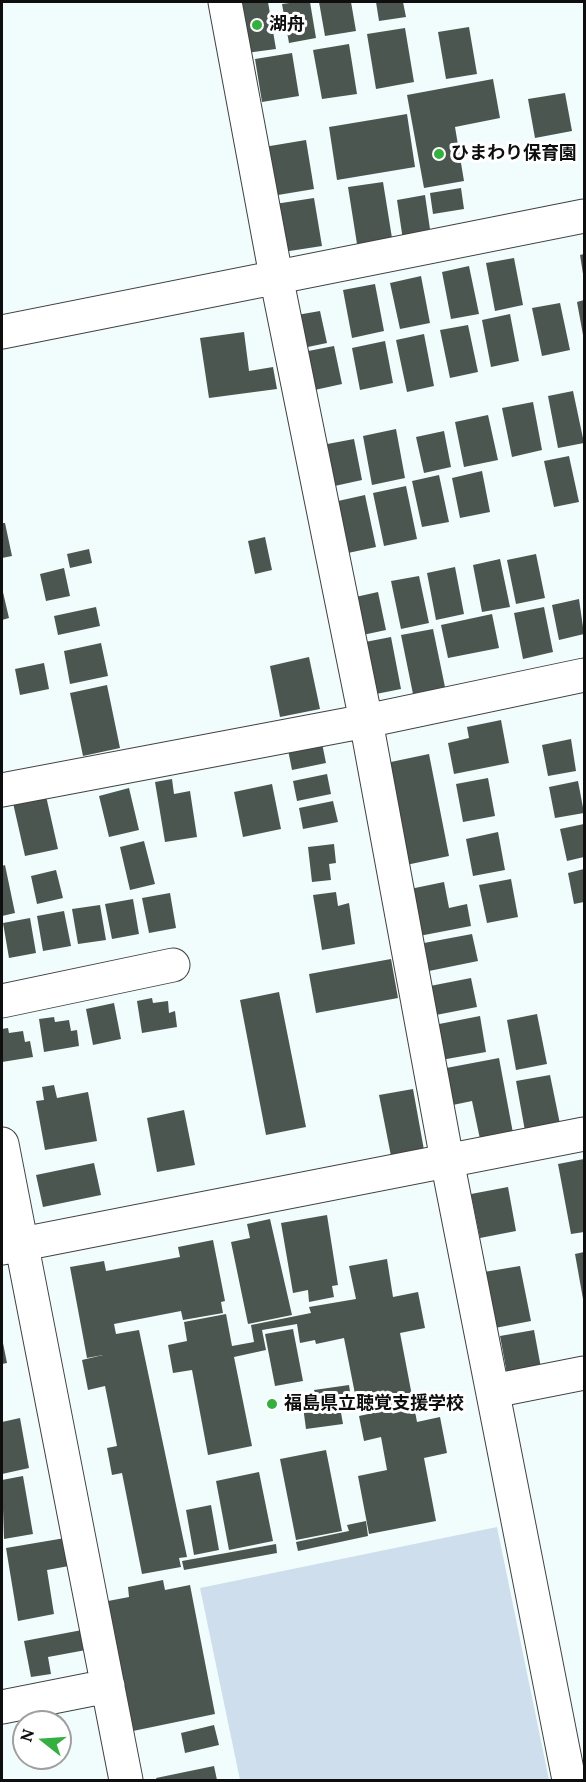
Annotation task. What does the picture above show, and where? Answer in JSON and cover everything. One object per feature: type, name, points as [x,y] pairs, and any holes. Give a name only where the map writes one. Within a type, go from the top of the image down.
[{"type":"street","points":[[225,2],[276,276],[366,721],[447,1160],[569,1780]]},
{"type":"street","points":[[2,332],[585,216]]},
{"type":"street","points":[[2,790],[366,721],[585,675]]},
{"type":"street","points":[[2,1001],[173,965]]},
{"type":"street","points":[[11,1246],[585,1134]]},
{"type":"street","points":[[2,1144],[11,1246],[108,1686],[126,1780]]},
{"type":"street","points":[[493,1391],[585,1373]]},
{"type":"street","points":[[2,1707],[108,1686]]},
{"type":"shaded area","points":[[497,1527],[549,1780],[240,1780],[200,1588]]},
{"type":"building","name":"湖舟","points":[[237,2],[268,2],[276,49],[246,53]]},
{"type":"building","points":[[310,2],[316,38],[289,43],[282,4]]},
{"type":"building","points":[[319,2],[351,2],[356,31],[325,36]]},
{"type":"building","points":[[376,2],[403,2],[406,17],[379,21]]},
{"type":"building","points":[[469,27],[477,74],[446,79],[438,32]]},
{"type":"building","points":[[405,28],[414,82],[376,89],[367,34]]},
{"type":"building","points":[[349,44],[357,94],[322,99],[313,50]]},
{"type":"building","points":[[292,53],[299,96],[262,102],[255,59]]},
{"type":"building","name":"ひまわり保育園","points":[[493,79],[500,118],[455,127],[464,181],[424,188],[407,95]]},
{"type":"building","points":[[565,93],[572,131],[535,138],[528,99]]},
{"type":"building","points":[[407,114],[415,167],[337,180],[329,127]]},
{"type":"building","points":[[306,140],[314,189],[272,196],[264,147]]},
{"type":"building","points":[[383,182],[392,238],[357,244],[348,187]]},
{"type":"building","points":[[461,188],[464,209],[433,214],[430,193]]},
{"type":"building","points":[[425,195],[431,236],[403,240],[397,200]]},
{"type":"building","points":[[314,198],[322,246],[283,252],[275,204]]},
{"type":"building","points":[[584,254],[584,274],[583,274],[580,255]]},
{"type":"building","points":[[514,258],[523,305],[495,311],[486,263]]},
{"type":"building","points":[[469,266],[479,314],[451,319],[442,272]]},
{"type":"building","points":[[421,276],[430,323],[400,329],[390,283]]},
{"type":"building","points":[[375,284],[384,331],[352,338],[343,290]]},
{"type":"building","points":[[584,300],[584,335],[583,335],[577,302]]},
{"type":"building","points":[[560,303],[570,350],[542,356],[532,308]]},
{"type":"building","points":[[320,311],[327,343],[298,349],[291,316]]},
{"type":"building","points":[[510,314],[519,361],[491,367],[482,320]]},
{"type":"building","points":[[468,325],[478,372],[450,378],[440,330]]},
{"type":"building","points":[[244,332],[249,371],[273,367],[277,389],[209,398],[200,338]]},
{"type":"building","points":[[424,334],[434,386],[407,392],[396,340]]},
{"type":"building","points":[[385,341],[393,383],[360,390],[352,348]]},
{"type":"building","points":[[334,346],[342,384],[310,391],[303,352]]},
{"type":"building","points":[[573,391],[584,443],[558,448],[548,396]]},
{"type":"building","points":[[533,402],[542,450],[512,457],[502,408]]},
{"type":"building","points":[[488,415],[498,460],[464,467],[455,422]]},
{"type":"building","points":[[396,429],[405,478],[372,485],[363,436]]},
{"type":"building","points":[[444,431],[451,467],[424,473],[416,437]]},
{"type":"building","points":[[354,439],[362,480],[330,487],[322,445]]},
{"type":"building","points":[[569,456],[579,502],[554,507],[544,461]]},
{"type":"building","points":[[482,471],[490,512],[460,518],[452,478]]},
{"type":"building","points":[[439,475],[449,522],[422,527],[412,481]]},
{"type":"building","points":[[406,486],[417,539],[384,546],[373,493]]},
{"type":"building","points":[[365,495],[376,547],[348,553],[338,501]]},
{"type":"building","points":[[2,523],[5,523],[12,556],[2,558]]},
{"type":"building","points":[[265,537],[272,570],[255,574],[248,541]]},
{"type":"building","points":[[89,549],[92,563],[70,568],[67,554]]},
{"type":"building","points":[[536,554],[545,598],[516,604],[507,560]]},
{"type":"building","points":[[500,559],[510,607],[482,612],[473,565]]},
{"type":"building","points":[[455,567],[464,614],[436,620],[427,573]]},
{"type":"building","points":[[64,568],[70,596],[46,601],[40,574]]},
{"type":"building","points":[[419,576],[429,623],[401,629],[391,581]]},
{"type":"building","points":[[2,588],[9,618],[2,620]]},
{"type":"building","points":[[378,592],[386,630],[358,636],[351,598]]},
{"type":"building","points":[[579,599],[584,634],[559,640],[552,605]]},
{"type":"building","points":[[96,607],[100,626],[58,635],[54,616]]},
{"type":"building","points":[[544,607],[553,652],[523,659],[514,613]]},
{"type":"building","points":[[492,614],[499,648],[448,658],[441,625]]},
{"type":"building","points":[[433,629],[445,687],[413,694],[401,635]]},
{"type":"building","points":[[391,637],[401,689],[371,695],[360,643]]},
{"type":"building","points":[[101,643],[108,676],[70,684],[64,651]]},
{"type":"building","points":[[309,657],[320,709],[280,717],[270,666]]},
{"type":"building","points":[[44,663],[49,689],[20,695],[15,669]]},
{"type":"building","points":[[107,685],[120,748],[83,756],[70,693]]},
{"type":"building","points":[[501,720],[509,763],[454,774],[448,743],[469,738],[467,727]]},
{"type":"building","points":[[571,739],[576,771],[548,776],[542,745]]},
{"type":"building","points":[[322,743],[326,763],[292,770],[288,750]]},
{"type":"building","points":[[429,754],[449,856],[406,865],[386,763]]},
{"type":"building","points":[[327,774],[331,794],[297,801],[293,781]]},
{"type":"building","points":[[488,778],[495,816],[463,822],[456,784]]},
{"type":"building","points":[[172,779],[174,794],[190,791],[197,837],[165,842],[155,782]]},
{"type":"building","points":[[578,781],[584,813],[555,818],[549,787]]},
{"type":"building","points":[[272,784],[281,829],[243,837],[234,792]]},
{"type":"building","points":[[129,788],[139,830],[109,837],[99,796]]},
{"type":"building","points":[[46,796],[58,849],[25,856],[13,803]]},
{"type":"building","points":[[333,801],[338,822],[303,829],[299,808]]},
{"type":"building","points":[[584,824],[584,857],[567,861],[560,829]]},
{"type":"building","points":[[498,832],[505,870],[473,876],[466,839]]},
{"type":"building","points":[[144,841],[155,884],[130,890],[120,847]]},
{"type":"building","points":[[334,844],[336,863],[329,864],[331,880],[312,882],[308,847]]},
{"type":"building","points":[[5,865],[15,913],[2,916],[2,866]]},
{"type":"building","points":[[584,869],[584,902],[574,904],[568,873]]},
{"type":"building","points":[[56,870],[63,898],[37,904],[31,876]]},
{"type":"building","points":[[511,879],[518,917],[487,923],[479,885]]},
{"type":"building","points":[[444,882],[449,908],[467,904],[471,926],[419,936],[410,889]]},
{"type":"building","points":[[336,892],[338,906],[349,903],[355,944],[322,950],[313,895]]},
{"type":"building","points":[[170,893],[176,928],[149,933],[142,898]]},
{"type":"building","points":[[133,899],[139,934],[112,939],[105,904]]},
{"type":"building","points":[[100,905],[106,940],[78,944],[72,909]]},
{"type":"building","points":[[64,911],[71,946],[43,951],[37,916]]},
{"type":"building","points":[[30,918],[36,953],[9,958],[3,923]]},
{"type":"building","points":[[472,934],[478,961],[429,971],[424,943]]},
{"type":"building","points":[[391,959],[398,998],[316,1013],[309,974]]},
{"type":"building","points":[[471,978],[477,1007],[436,1015],[430,986]]},
{"type":"building","points":[[279,992],[306,1127],[266,1135],[240,1000]]},
{"type":"building","points":[[152,998],[153,1003],[168,1001],[169,1013],[175,1011],[177,1027],[142,1033],[137,1001]]},
{"type":"building","points":[[114,1003],[121,1039],[93,1045],[86,1009]]},
{"type":"building","points":[[537,1014],[547,1064],[516,1070],[507,1020]]},
{"type":"building","points":[[480,1016],[486,1052],[441,1060],[434,1025]]},
{"type":"building","points":[[54,1017],[55,1022],[69,1020],[71,1031],[77,1030],[79,1046],[44,1052],[39,1019]]},
{"type":"building","points":[[8,1028],[9,1033],[23,1031],[25,1042],[30,1041],[33,1057],[2,1062],[2,1029]]},
{"type":"building","points":[[499,1058],[513,1133],[480,1139],[472,1101],[448,1106],[441,1069]]},
{"type":"building","points":[[550,1075],[560,1124],[525,1131],[516,1081]]},
{"type":"building","points":[[54,1085],[57,1098],[88,1092],[97,1141],[45,1150],[36,1101],[44,1100],[42,1087]]},
{"type":"building","points":[[413,1089],[424,1150],[391,1156],[379,1095]]},
{"type":"building","points":[[184,1110],[195,1165],[157,1172],[147,1118]]},
{"type":"building","points":[[584,1159],[584,1232],[571,1234],[558,1164]]},
{"type":"building","points":[[94,1163],[101,1195],[43,1207],[36,1175]]},
{"type":"building","points":[[508,1187],[516,1231],[480,1238],[471,1194]]},
{"type":"building","points":[[327,1215],[338,1285],[332,1286],[334,1297],[309,1302],[308,1290],[293,1293],[281,1223]]},
{"type":"building","points":[[270,1219],[292,1315],[248,1324],[231,1242],[250,1238],[247,1224]]},
{"type":"building","points":[[213,1240],[225,1301],[221,1302],[223,1313],[183,1320],[181,1311],[114,1324],[116,1334],[139,1330],[187,1557],[179,1558],[181,1567],[142,1574],[122,1473],[112,1475],[107,1448],[117,1446],[105,1386],[88,1390],[82,1360],[103,1355],[87,1358],[70,1267],[104,1261],[106,1271],[180,1257],[178,1247]]},
{"type":"building","points":[[584,1252],[584,1299],[583,1299],[575,1254]]},
{"type":"building","points":[[387,1259],[393,1297],[418,1292],[425,1328],[400,1333],[417,1422],[440,1417],[447,1453],[424,1458],[436,1521],[369,1534],[358,1476],[387,1470],[381,1437],[364,1441],[359,1416],[373,1413],[371,1404],[375,1404],[372,1391],[355,1394],[344,1338],[316,1344],[315,1340],[300,1343],[297,1324],[262,1330],[266,1350],[234,1357],[252,1446],[208,1455],[192,1370],[173,1373],[168,1345],[187,1341],[184,1322],[226,1314],[232,1346],[254,1342],[251,1325],[311,1313],[309,1307],[356,1299],[349,1266]]},
{"type":"building","points":[[520,1266],[531,1321],[495,1328],[484,1272]]},
{"type":"building","points":[[293,1329],[303,1381],[275,1386],[265,1334]]},
{"type":"building","points":[[534,1330],[541,1368],[507,1374],[500,1336]]},
{"type":"building","points":[[2,1338],[7,1363],[2,1364]]},
{"type":"building","points":[[349,1385],[352,1405],[340,1407],[343,1424],[306,1429],[302,1399],[315,1397],[314,1390]]},
{"type":"building","points":[[20,1418],[29,1468],[2,1474],[2,1422]]},
{"type":"building","points":[[326,1450],[342,1531],[296,1540],[280,1459]]},
{"type":"building","points":[[259,1472],[273,1541],[229,1550],[216,1481]]},
{"type":"building","points":[[23,1476],[33,1534],[4,1539],[2,1480]]},
{"type":"building","points":[[211,1505],[219,1550],[194,1555],[186,1510]]},
{"type":"building","points":[[366,1521],[368,1536],[298,1551],[296,1542],[349,1531],[347,1525]]},
{"type":"building","points":[[65,1538],[69,1566],[47,1570],[54,1614],[18,1621],[6,1548]]},
{"type":"building","points":[[276,1544],[277,1553],[184,1570],[182,1561]]},
{"type":"building","points":[[163,1580],[165,1590],[190,1585],[215,1714],[133,1731],[108,1601],[129,1597],[128,1587]]},
{"type":"building","points":[[82,1630],[86,1650],[48,1657],[51,1674],[31,1677],[24,1641]]},
{"type":"building","points":[[214,1725],[219,1745],[185,1753],[181,1733]]},
{"type":"building","points":[[214,1766],[217,1780],[157,1780],[156,1778]]},
{"type":"place","name":"湖舟","points":[[257,25]]},
{"type":"place","name":"ひまわり保育園","points":[[439,154]]},
{"type":"place","name":"福島県立聴覚支援学校","points":[[272,1404]]}]
